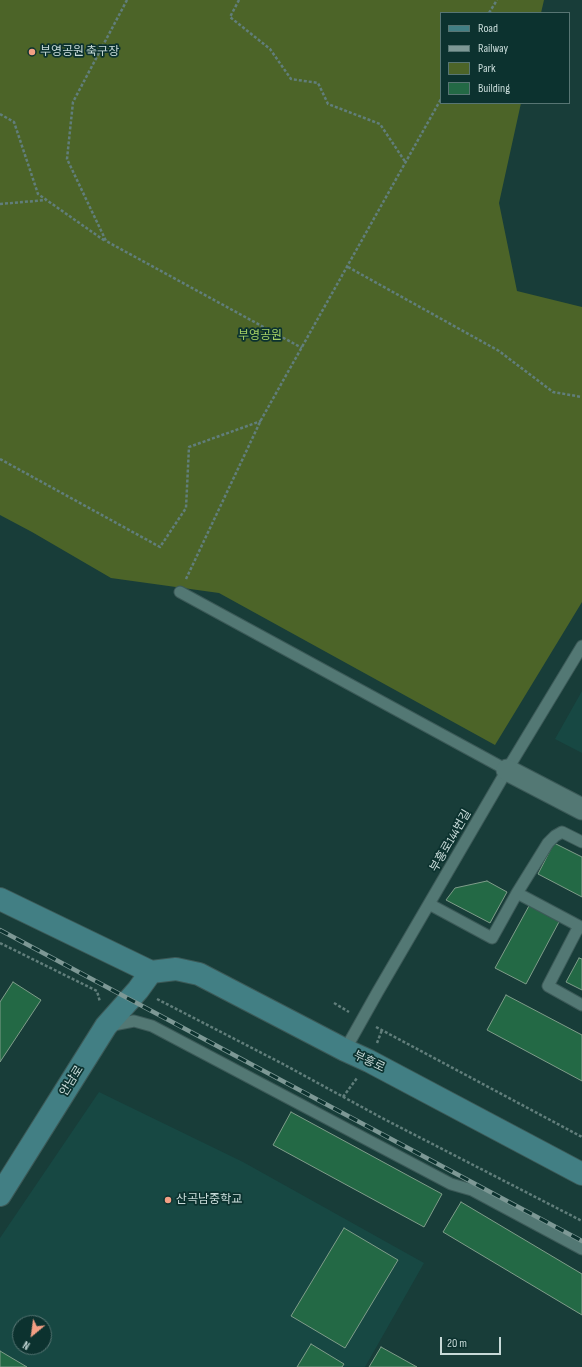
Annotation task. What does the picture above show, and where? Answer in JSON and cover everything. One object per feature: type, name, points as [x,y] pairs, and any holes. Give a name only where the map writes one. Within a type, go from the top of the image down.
[{"type":"main road","points":[[0,899],[151,972]]},
{"type":"main road","name":"부흥로","points":[[151,972],[176,969],[199,974],[369,1061],[582,1174]]},
{"type":"main road","name":"안남로","points":[[0,1195],[106,1026],[138,990],[151,972]]},
{"type":"street","points":[[507,770],[582,809]]},
{"type":"lane","points":[[180,592],[507,770]]},
{"type":"lane","name":"부흥로144번길","points":[[345,1050],[507,770],[582,646]]},
{"type":"lane","points":[[429,904],[492,938],[517,893],[548,843],[562,832],[582,842]]},
{"type":"lane","points":[[517,893],[581,927],[548,986],[582,1005]]},
{"type":"lane","points":[[106,1026],[134,1021],[152,1026],[451,1184],[472,1190],[582,1249]]},
{"type":"path","points":[[106,242],[67,159],[73,102],[127,0]]},
{"type":"path","points":[[239,0],[230,17],[270,49],[291,79],[318,83],[328,104],[380,124],[406,162]]},
{"type":"path","points":[[490,12],[497,0]]},
{"type":"path","points":[[180,592],[262,420],[440,101]]},
{"type":"path","points":[[0,114],[14,122],[38,194],[106,242],[302,348]]},
{"type":"path","points":[[0,204],[46,200]]},
{"type":"path","points":[[348,267],[499,351],[553,392],[582,397]]},
{"type":"path","points":[[0,459],[160,546],[186,508],[189,447],[262,420]]},
{"type":"path","points":[[0,943],[97,991],[106,1026]]},
{"type":"path","points":[[138,990],[283,1064],[382,1118],[582,1221]]},
{"type":"path","points":[[334,1003],[436,1060],[582,1137]]},
{"type":"shaded area","points":[[582,691],[582,753],[555,739]]},
{"type":"shaded area","name":"산곡남중학교","points":[[99,1092],[243,1162],[424,1263],[365,1367],[0,1367],[0,1238]]},
{"type":"green space","name":"부영공원","points":[[0,0],[544,0],[541,12],[440,12],[440,104],[521,104],[499,203],[517,291],[582,307],[582,602],[495,745],[219,593],[111,578],[0,515]]},
{"type":"building","points":[[554,843],[582,857],[582,897],[538,874]]},
{"type":"building","points":[[487,881],[507,892],[490,923],[446,900],[455,888]]},
{"type":"building","points":[[530,904],[560,920],[526,984],[495,968]]},
{"type":"building","points":[[579,958],[582,959],[582,990],[566,982]]},
{"type":"building","points":[[13,982],[41,1000],[0,1062],[0,1002]]},
{"type":"building","points":[[506,995],[582,1035],[582,1081],[487,1030]]},
{"type":"building","points":[[291,1112],[442,1194],[424,1227],[273,1145]]},
{"type":"building","points":[[461,1202],[582,1274],[582,1315],[443,1232]]},
{"type":"building","points":[[344,1228],[398,1260],[345,1348],[291,1316]]},
{"type":"building","points":[[311,1344],[344,1364],[342,1367],[297,1367]]},
{"type":"building","points":[[381,1347],[417,1367],[369,1367]]},
{"type":"building","points":[[0,1351],[27,1367],[0,1367]]},
{"type":"railway","points":[[0,930],[582,1241]]},
{"type":"place","name":"부영공원 축구장","points":[[32,52]]},
{"type":"place","name":"산곡남중학교","points":[[168,1200]]}]
